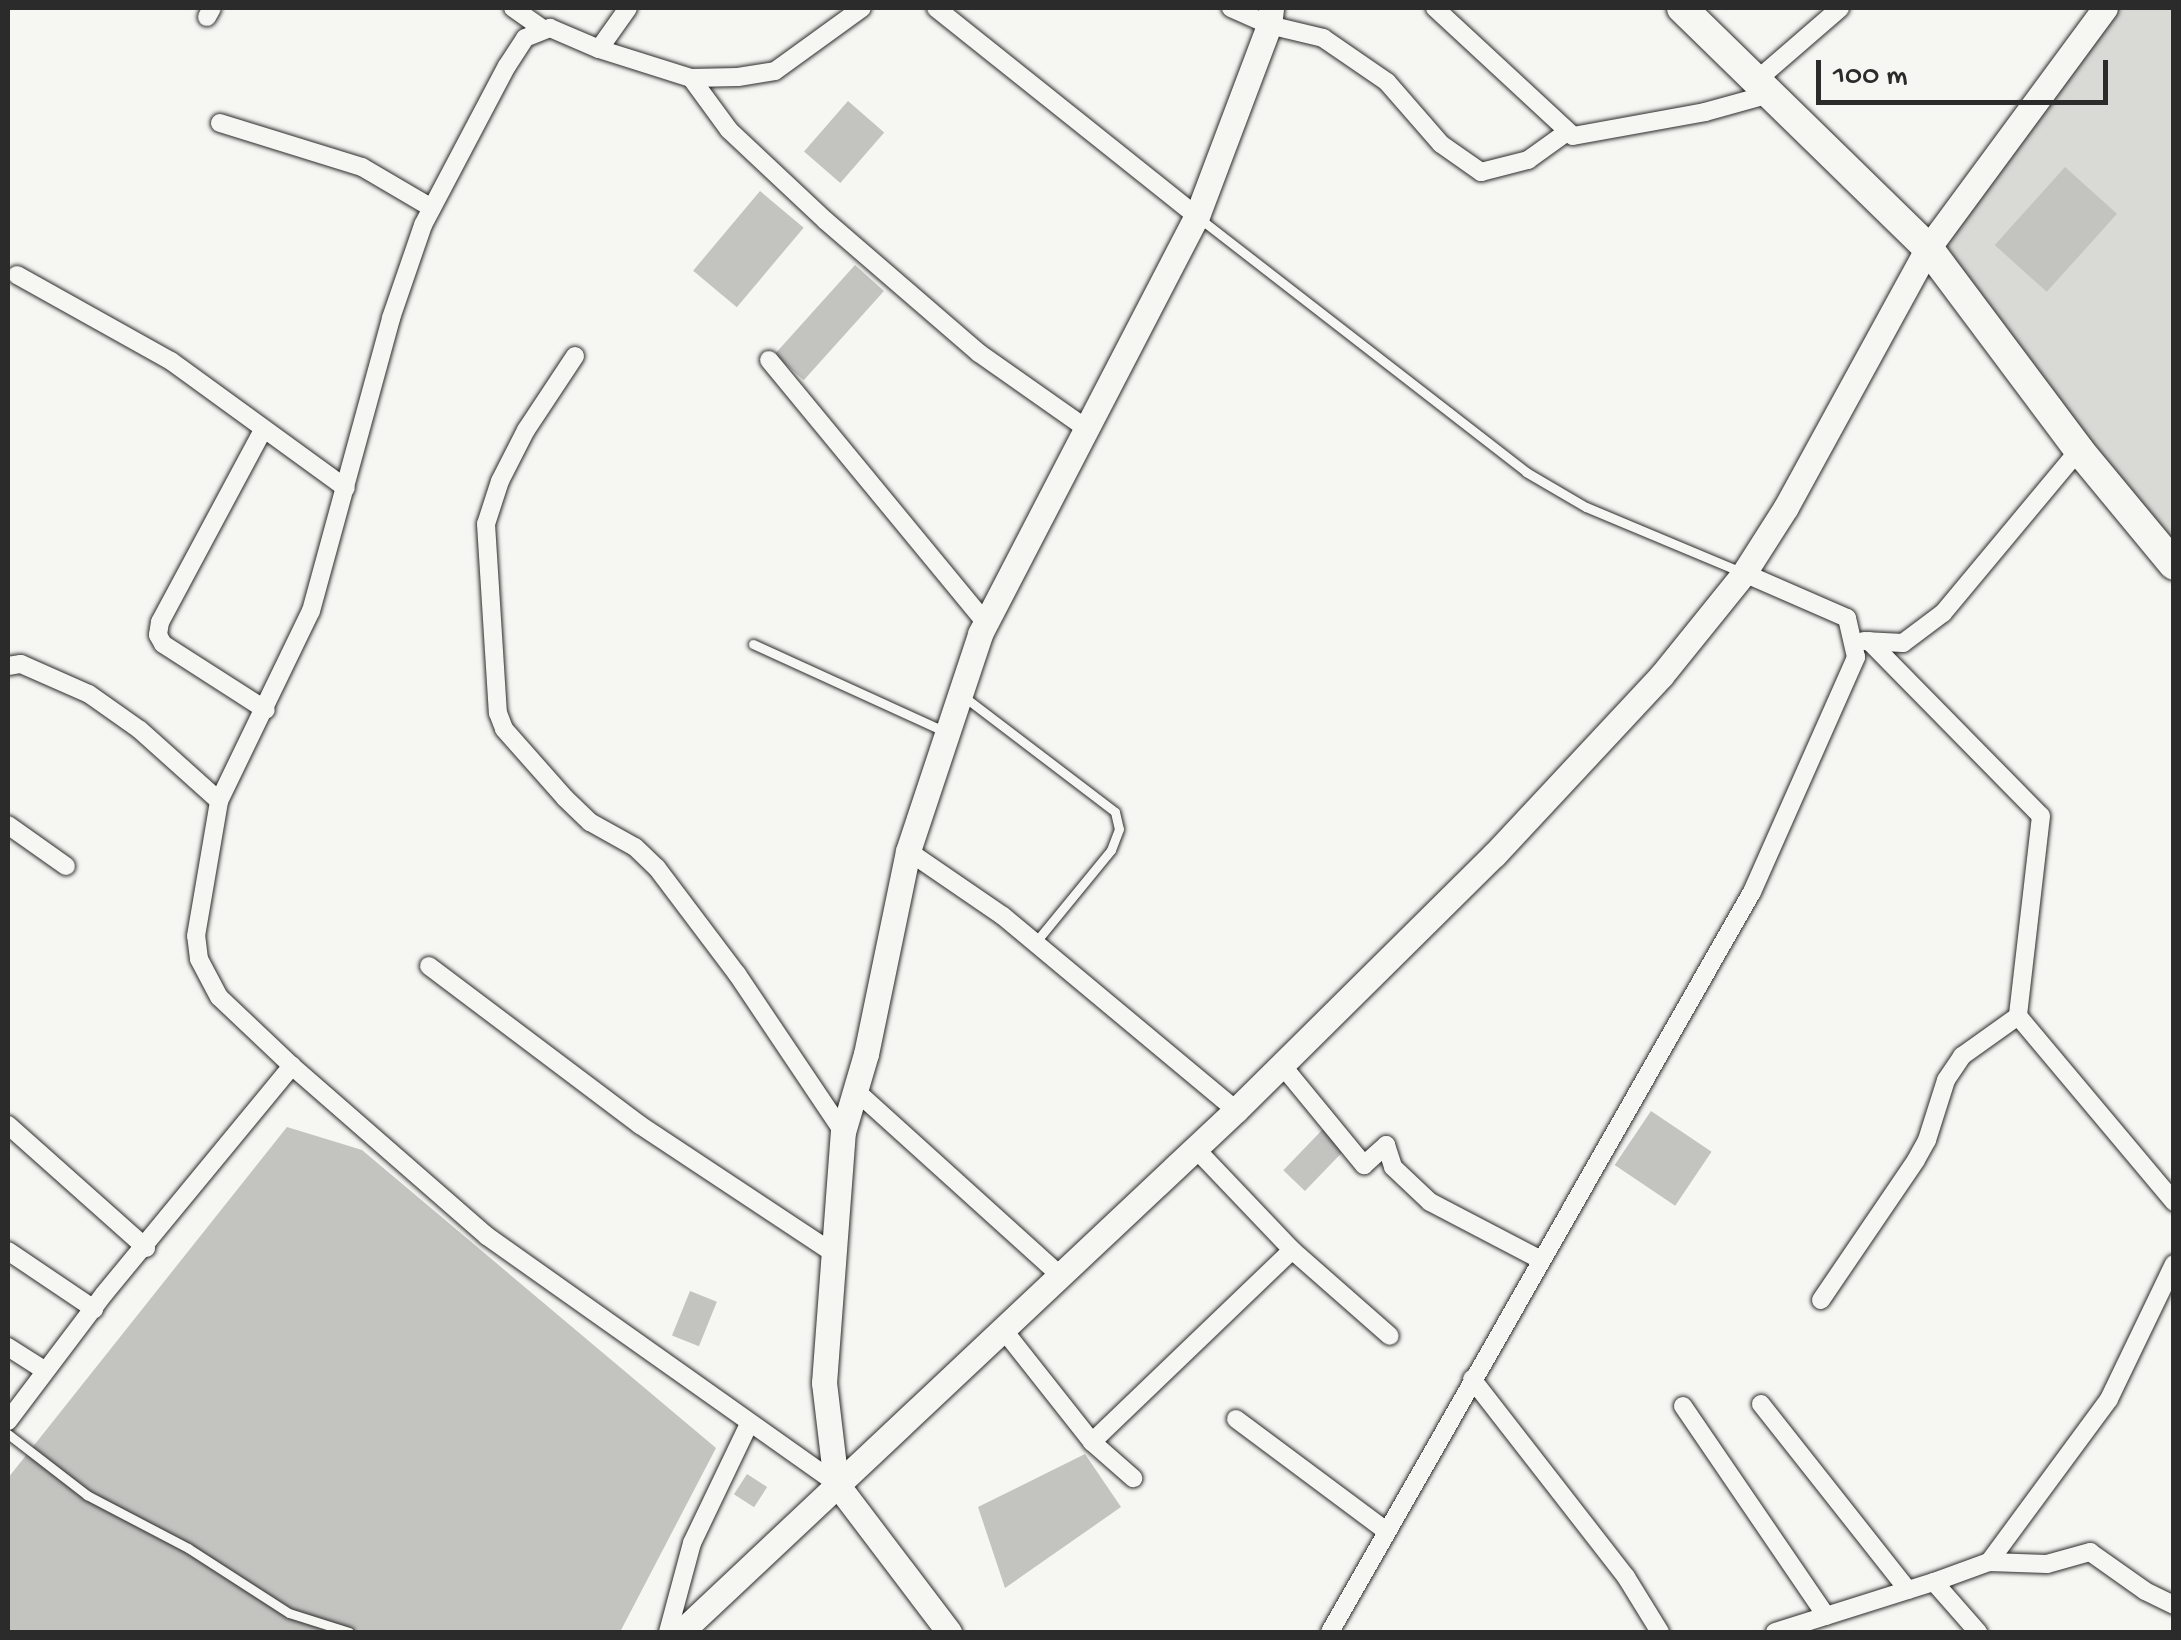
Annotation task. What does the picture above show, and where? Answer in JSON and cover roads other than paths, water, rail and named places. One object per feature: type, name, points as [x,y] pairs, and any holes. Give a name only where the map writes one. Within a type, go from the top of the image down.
[{"type":"main road","points":[[1682,8],[1928,248],[2080,450],[2174,565]]},
{"type":"main road","points":[[680,1632],[1236,1110],[1507,841],[1661,676],[1744,573],[1786,508],[1928,248],[2105,8]]},
{"type":"main road","points":[[949,1632],[836,1483],[824,1382],[843,1132],[908,851],[986,623],[1197,216],[1270,16]]},
{"type":"street","points":[[513,8],[542,28],[692,78],[775,71],[862,8]]},
{"type":"street","points":[[599,49],[628,8]]},
{"type":"street","points":[[936,8],[1197,216]]},
{"type":"street","points":[[1232,8],[1270,16],[1324,38],[1387,82],[1441,144],[1481,172],[1528,160],[1567,132]]},
{"type":"street","points":[[1435,8],[1567,132],[1585,137],[1764,87],[1840,8]]},
{"type":"street","points":[[542,28],[525,38],[506,66],[432,208],[391,318],[311,611],[266,710],[218,800],[196,936],[199,959],[219,997],[487,1236],[836,1483]]},
{"type":"street","points":[[692,78],[729,130],[826,221],[978,352],[1087,429]]},
{"type":"street","points":[[220,122],[362,167],[432,208]]},
{"type":"street","points":[[18,275],[148,346],[346,488]]},
{"type":"street","points":[[575,356],[526,430],[500,481],[486,524],[498,713],[504,730],[565,798],[590,822],[635,848],[657,868],[737,974],[843,1132]]},
{"type":"street","points":[[769,360],[986,623]]},
{"type":"street","points":[[263,430],[160,622],[158,634],[162,644],[266,710]]},
{"type":"street","points":[[1862,640],[1903,643],[1943,613],[2080,450]]},
{"type":"street","points":[[1744,573],[1833,608],[1848,618],[1862,640],[2041,816],[2018,1016],[2174,1202]]},
{"type":"street","points":[[1330,1632],[1752,892],[1862,640]]},
{"type":"street","points":[[8,666],[21,664],[89,694],[140,730],[218,800]]},
{"type":"street","points":[[8,824],[66,866]]},
{"type":"street","points":[[908,851],[1035,943],[1236,1110]]},
{"type":"street","points":[[429,966],[640,1124],[832,1252]]},
{"type":"street","points":[[1821,1300],[1916,1160],[1962,1056],[2018,1016]]},
{"type":"street","points":[[1281,1064],[1364,1164],[1386,1145],[1393,1167],[1430,1202],[1541,1260]]},
{"type":"street","points":[[8,1421],[44,1370],[292,1066]]},
{"type":"street","points":[[855,1090],[1060,1275]]},
{"type":"street","points":[[8,1125],[146,1248]]},
{"type":"street","points":[[1195,1148],[1292,1250],[1390,1336]]},
{"type":"street","points":[[1092,1442],[1292,1250]]},
{"type":"street","points":[[8,1251],[94,1309]]},
{"type":"street","points":[[1990,1562],[2110,1399],[2174,1264]]},
{"type":"street","points":[[1002,1328],[1092,1442],[1133,1478]]},
{"type":"street","points":[[8,1346],[44,1370]]},
{"type":"street","points":[[1472,1380],[1626,1577],[1660,1632]]},
{"type":"street","points":[[1761,1404],[1908,1590]]},
{"type":"street","points":[[1684,1406],[1826,1616]]},
{"type":"street","points":[[1236,1419],[1386,1530]]},
{"type":"street","points":[[668,1632],[692,1543],[749,1424]]},
{"type":"street","points":[[1775,1632],[1798,1629],[1826,1616],[1990,1562],[2047,1564],[2090,1552],[2145,1591],[2174,1605]]},
{"type":"street","points":[[1934,1582],[1978,1632]]},
{"type":"lane","points":[[1197,216],[1526,472],[1586,507],[1744,573]]},
{"type":"lane","points":[[753,644],[947,733]]},
{"type":"lane","points":[[960,694],[1116,812],[1119,829],[1112,850],[1035,943]]},
{"type":"lane","points":[[8,1434],[87,1495],[188,1548],[288,1613],[348,1632]]}]
